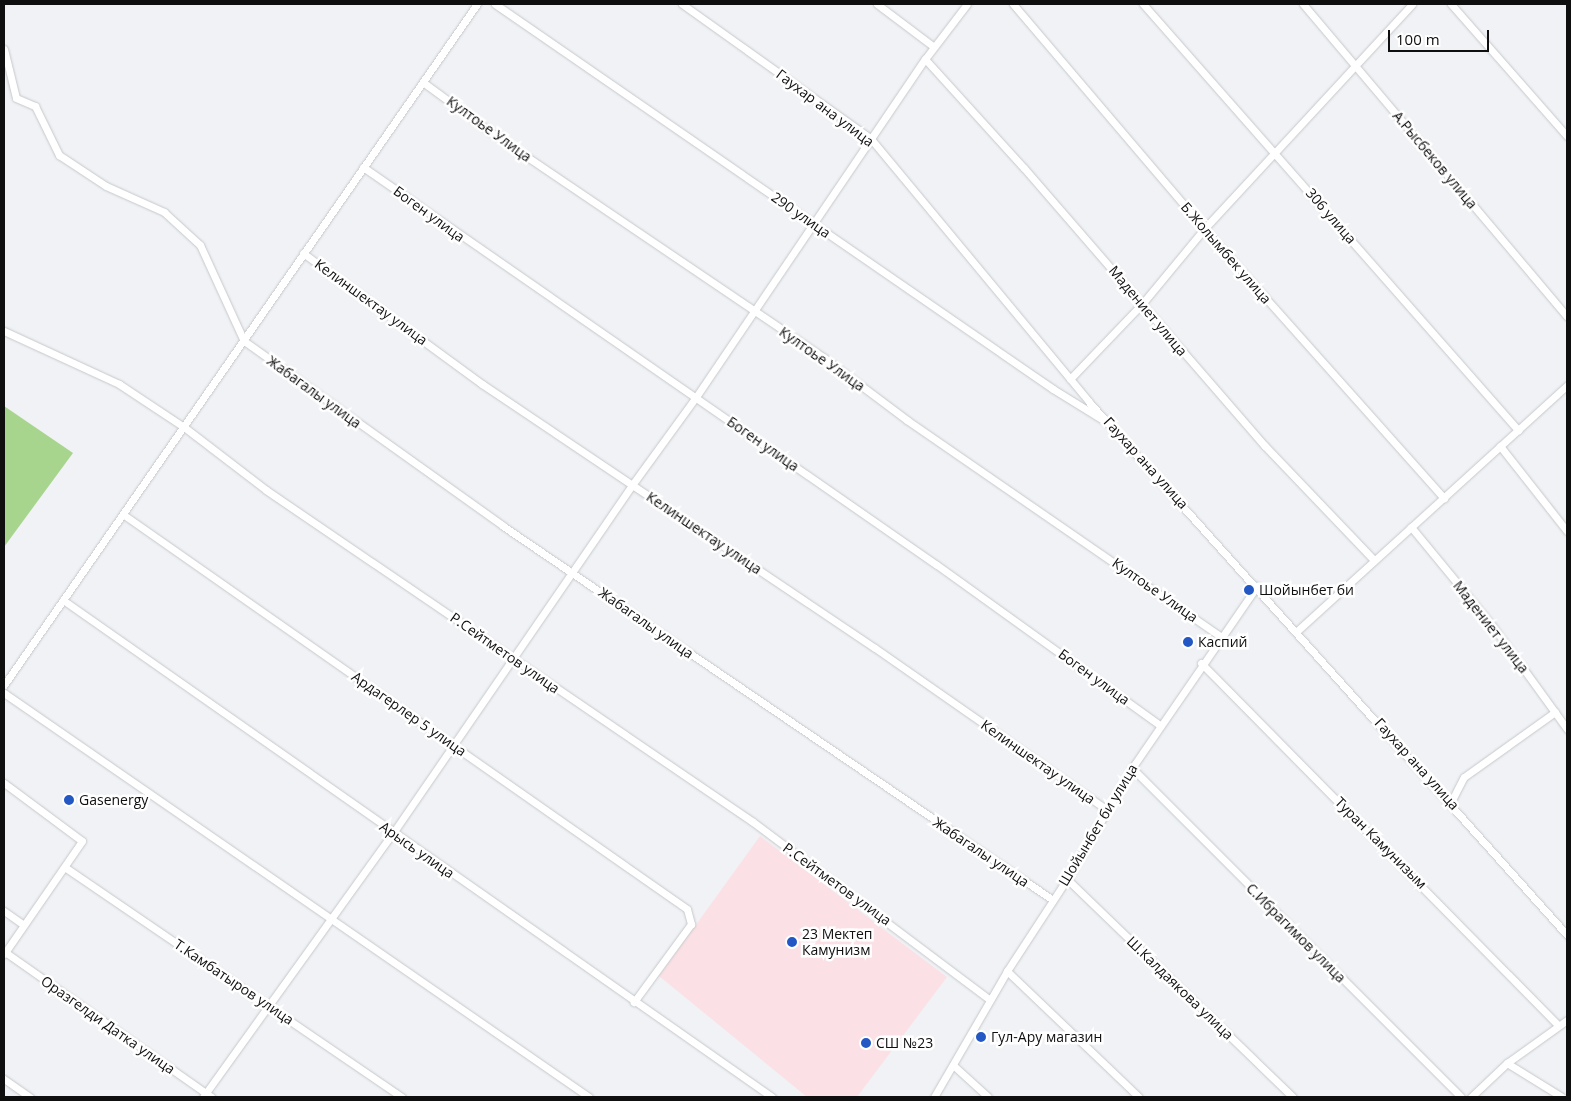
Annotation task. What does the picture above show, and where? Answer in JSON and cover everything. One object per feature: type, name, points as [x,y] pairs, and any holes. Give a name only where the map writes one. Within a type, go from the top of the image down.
[{"type":"street","points":[[4,685],[124,514],[303,252],[424,82],[476,4]]},
{"type":"street","name":"290 улица","points":[[495,4],[1052,389],[1110,424]]},
{"type":"street","name":"Гаухар ана улица","points":[[682,4],[871,139],[1070,379],[1451,802],[1567,935]]},
{"type":"street","points":[[877,4],[934,47]]},
{"type":"street","points":[[206,1096],[393,833],[574,573],[632,485],[754,313],[925,59],[967,4]]},
{"type":"street","name":"Б.Жолымбек улица","points":[[1013,4],[1204,229],[1444,498]]},
{"type":"street","name":"306 улица","points":[[1143,4],[1276,152],[1518,430]]},
{"type":"street","name":"А.Рысбеков улица","points":[[1303,4],[1567,316]]},
{"type":"street","points":[[1070,379],[1142,304],[1204,229],[1412,4]]},
{"type":"street","points":[[1451,4],[1567,136]]},
{"type":"street","points":[[4,49],[16,98],[35,106],[59,155],[106,186],[164,212],[200,245],[244,340]]},
{"type":"street","name":"Мадениет улица","points":[[925,59],[1265,446],[1374,560]]},
{"type":"street","name":"Култоье Улица","points":[[424,82],[492,133],[1220,636]]},
{"type":"street","name":"Боген улица","points":[[363,167],[696,397],[1160,725]]},
{"type":"street","name":"Келиншектау улица","points":[[303,252],[482,384],[875,648],[1107,810]]},
{"type":"street","name":"Р.Сейтметов улица","points":[[4,331],[119,384],[184,426],[266,490],[760,827],[990,1000]]},
{"type":"street","name":"Жабагалы улица","points":[[244,340],[574,573],[1053,900]]},
{"type":"street","points":[[1297,631],[1567,385]]},
{"type":"street","points":[[1500,446],[1567,531]]},
{"type":"street","name":"Ардагерлер 5 улица","points":[[124,514],[687,909],[692,916],[691,924],[634,1002]]},
{"type":"street","name":"Мадениет улица","points":[[1411,527],[1492,624],[1567,729]]},
{"type":"street","name":"Шойынбет би улица","points":[[934,1097],[1007,970],[1067,879],[1132,768],[1201,663],[1257,586]]},
{"type":"street","name":"Арысь улица","points":[[63,600],[772,1097]]},
{"type":"street","name":"Туран Камунизым","points":[[1201,663],[1558,1025]]},
{"type":"street","points":[[4,693],[589,1097]]},
{"type":"street","points":[[1451,802],[1464,777],[1555,712]]},
{"type":"street","name":"С.Ибрагимов улица","points":[[1132,768],[1461,1097]]},
{"type":"street","points":[[4,783],[82,840],[66,868],[4,953]]},
{"type":"street","name":"Т.Камбатыров улица","points":[[66,868],[402,1097]]},
{"type":"street","name":"Ш.Калдаякова улица","points":[[1067,879],[1293,1097]]},
{"type":"street","points":[[4,911],[24,925]]},
{"type":"street","name":"Оразгелди Датка улица","points":[[4,953],[206,1096]]},
{"type":"street","points":[[1007,970],[1139,1097]]},
{"type":"street","points":[[1471,1097],[1506,1063],[1567,1020]]},
{"type":"street","points":[[1506,1063],[1562,1097]]},
{"type":"street","points":[[953,1065],[988,1097]]},
{"type":"street","points":[[4,1079],[30,1097]]},
{"type":"shaded area","name":"23 Мектеп Камунизм","points":[[760,836],[947,977],[857,1097],[807,1097],[659,976]]},
{"type":"green space","points":[[4,406],[73,453],[4,547]]},
{"type":"place","name":"Шойынбет би","points":[[1249,590]]},
{"type":"place","name":"Каспий","points":[[1188,642]]},
{"type":"place","name":"Gasenergy","points":[[69,800]]},
{"type":"place","name":"23 Мектеп Камунизм","points":[[792,942]]},
{"type":"place","name":"Гул-Ару магазин","points":[[981,1037]]},
{"type":"place","name":"СШ №23","points":[[866,1043]]}]
